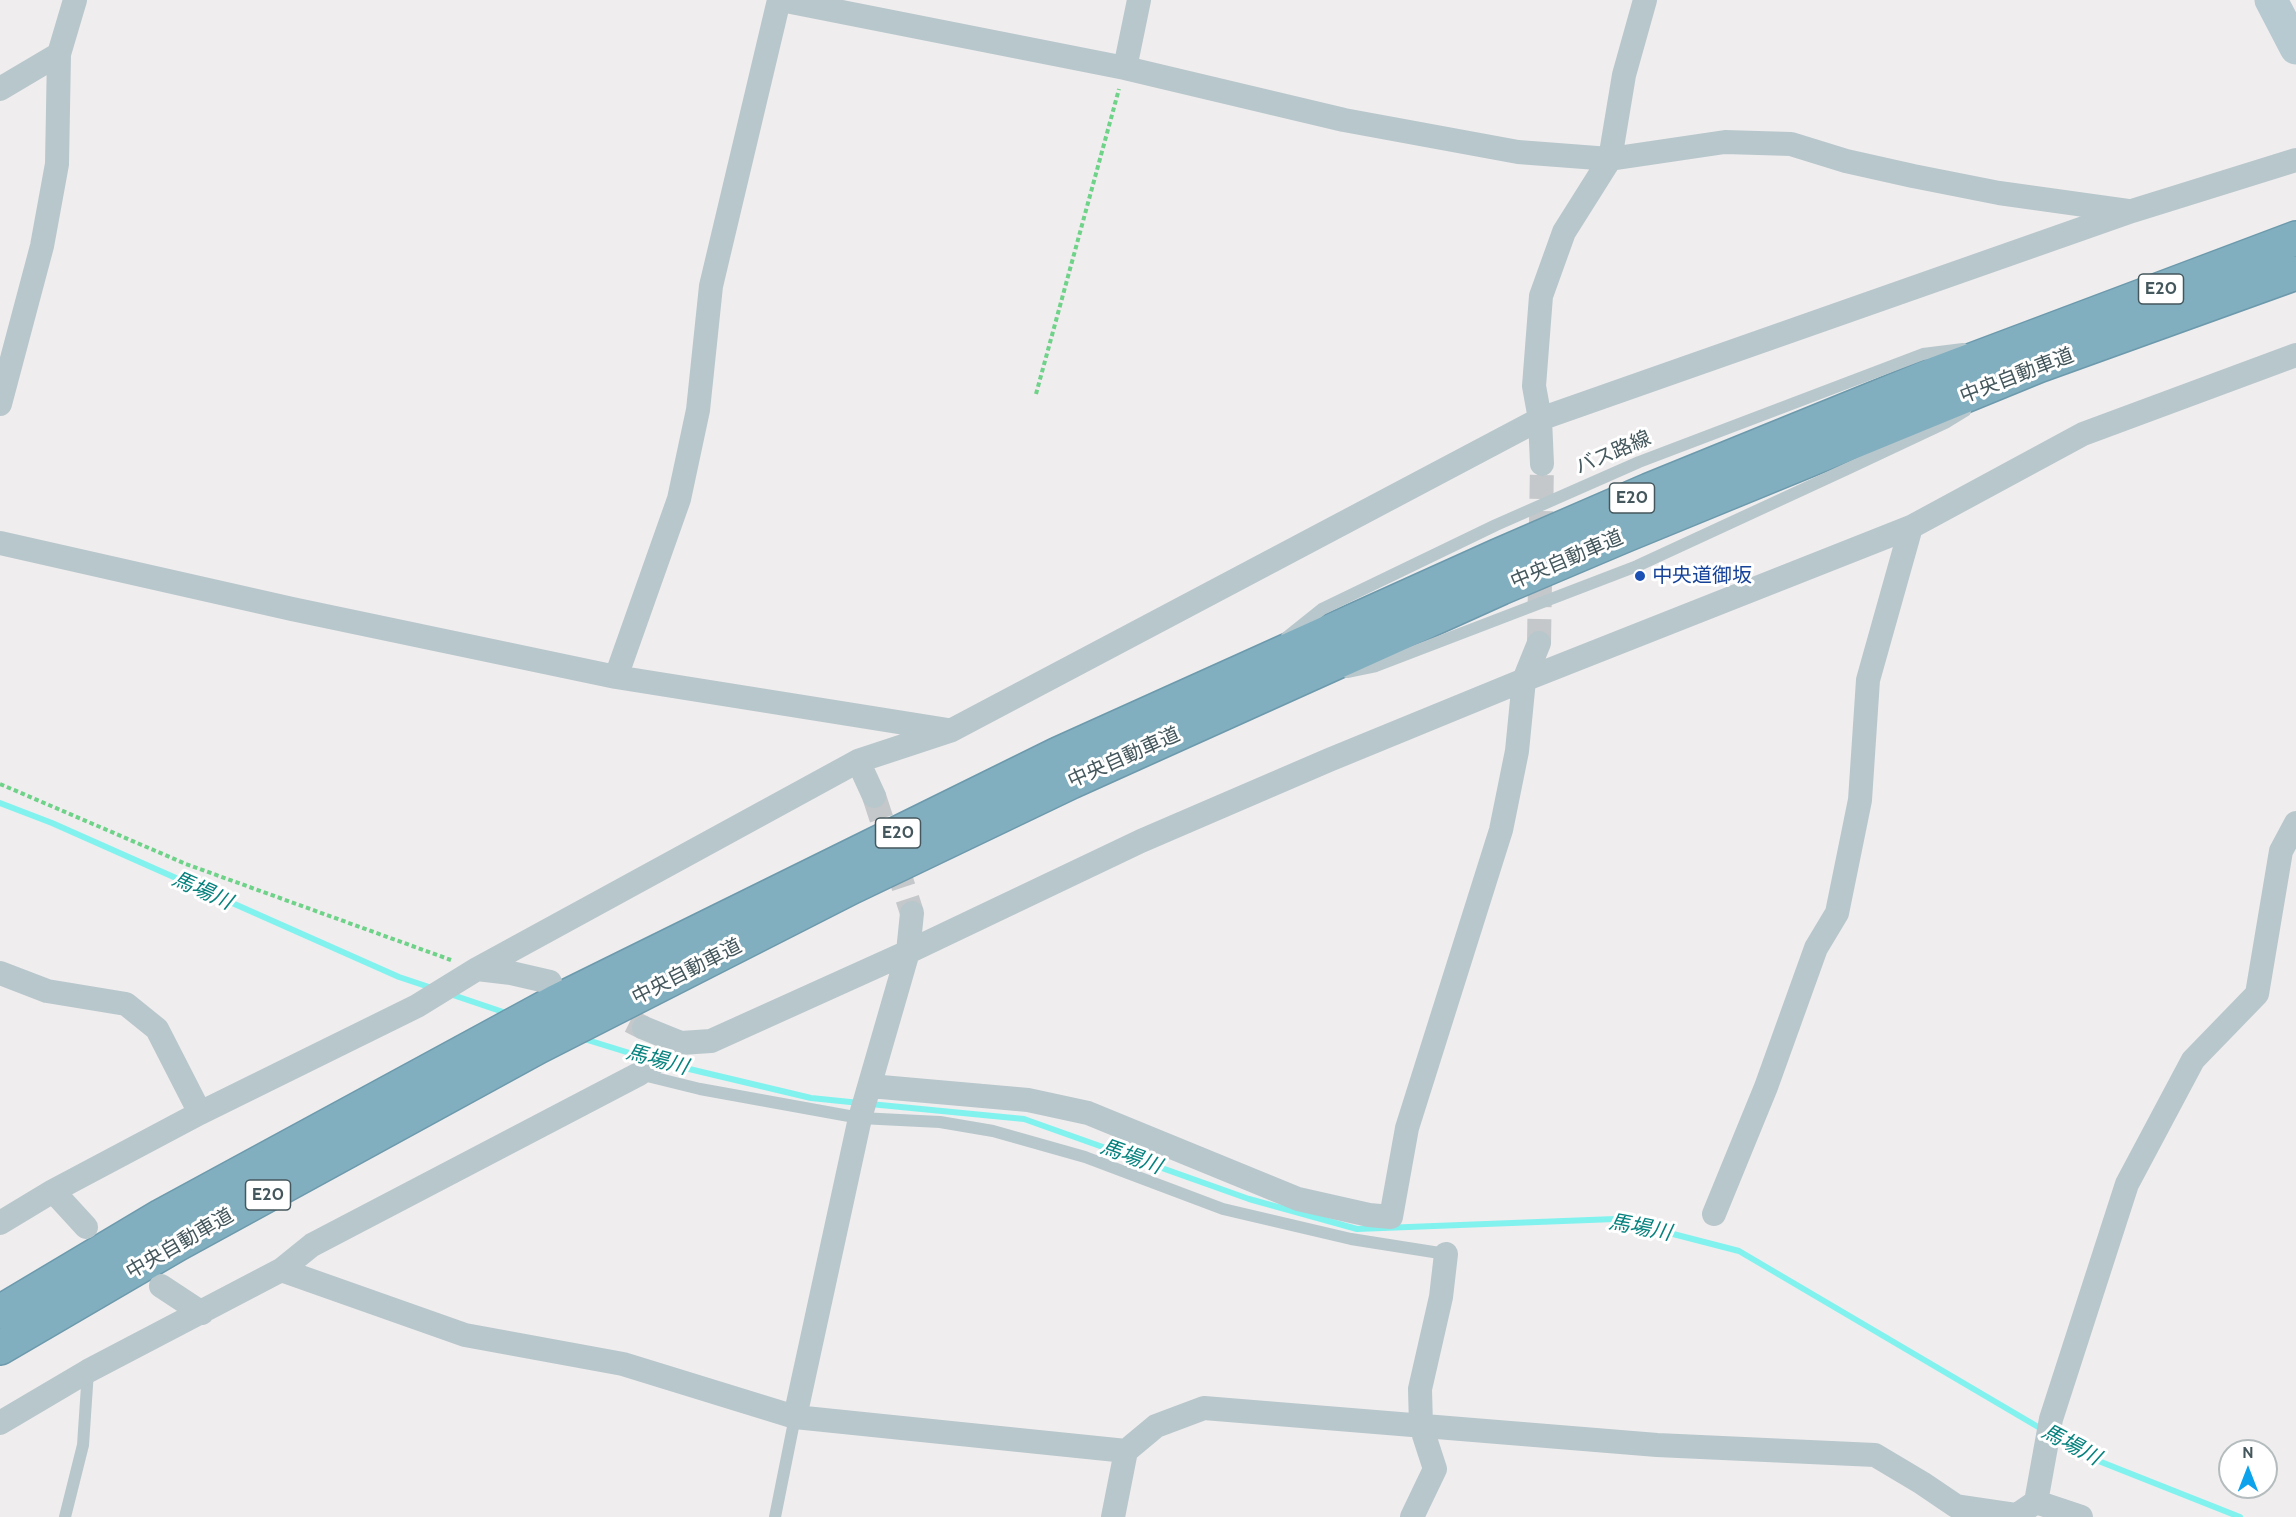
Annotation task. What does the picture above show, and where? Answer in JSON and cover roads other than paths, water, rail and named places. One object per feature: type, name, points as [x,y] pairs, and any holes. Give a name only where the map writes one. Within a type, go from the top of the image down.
[{"type":"highway","name":"中央自動車道","points":[[0,1348],[178,1244],[538,1047],[863,882],[1071,782],[1490,592],[2296,238]]},
{"type":"highway","name":"中央自動車道","points":[[0,1312],[161,1216],[500,1032],[553,992],[1058,754],[1649,490],[1921,379],[2032,353],[2296,273]]},
{"type":"main road","points":[[2271,0],[2296,48]]},
{"type":"street","points":[[0,404],[42,246],[57,164],[59,54],[75,0]]},
{"type":"street","points":[[616,677],[679,499],[698,410],[711,286],[780,0],[1125,68],[1344,120],[1518,152],[1610,159],[1725,142],[1791,144],[1846,160],[1978,188],[2132,211]]},
{"type":"street","points":[[1125,68],[1139,0]]},
{"type":"street","points":[[1542,464],[1540,419],[1534,386],[1541,296],[1564,232],[1610,159],[1624,75],[1645,0]]},
{"type":"street","points":[[0,89],[59,54]]},
{"type":"street","points":[[0,1222],[53,1191],[200,1113],[428,999],[477,969],[858,761],[952,730],[1540,419],[2132,211],[2296,160]]},
{"type":"street","points":[[0,1423],[88,1371],[281,1270],[312,1245],[642,1071],[674,1048],[711,1041],[908,952],[1142,841],[1329,760],[1911,527],[2084,434],[2296,355]]},
{"type":"street","points":[[1714,1214],[1766,1087],[1816,948],[1837,913],[1860,800],[1868,680],[1911,527]]},
{"type":"street","points":[[0,543],[292,609],[616,677],[952,730]]},
{"type":"street","points":[[865,1102],[1028,1100],[1089,1113],[1295,1212],[1392,1217],[1407,1128],[1501,830],[1517,751],[1524,680],[1539,643]]},
{"type":"street","points":[[858,761],[873,796]]},
{"type":"street","points":[[1113,1517],[1126,1451],[1156,1426],[1204,1408],[1657,1445],[1875,1455],[1922,1483],[1955,1511],[2017,1515],[2036,1502],[2051,1419],[2127,1184],[2193,1060],[2257,994],[2281,851],[2296,823]]},
{"type":"street","points":[[795,1417],[865,1102],[908,952],[912,913]]},
{"type":"street","points":[[477,969],[511,973],[553,992]]},
{"type":"street","points":[[0,973],[47,991],[126,1004],[157,1029],[200,1113]]},
{"type":"street","points":[[644,1028],[674,1048]]},
{"type":"street","points":[[53,1191],[86,1227]]},
{"type":"street","points":[[1412,1517],[1435,1468],[1421,1426],[1420,1389],[1441,1297],[1446,1254]]},
{"type":"street","points":[[281,1270],[465,1335],[623,1364],[795,1417],[1126,1451]]},
{"type":"street","points":[[161,1286],[202,1313]]},
{"type":"street","points":[[2036,1502],[2081,1517]]},
{"type":"lane","points":[[642,1071],[700,1089],[865,1102],[940,1122],[993,1131],[1085,1157],[1223,1209],[1295,1212],[1419,1251],[1446,1254]]},
{"type":"lane","points":[[65,1517],[83,1445],[88,1371]]},
{"type":"lane","points":[[775,1517],[795,1417]]},
{"type":"waterway","name":"馬場川","points":[[0,803],[52,823],[399,977],[432,988]]},
{"type":"waterway","name":"馬場川","points":[[450,994],[509,1014]]},
{"type":"waterway","name":"馬場川","points":[[581,1038],[649,1059]]},
{"type":"waterway","name":"馬場川","points":[[664,1063],[811,1098],[860,1103]]},
{"type":"waterway","name":"馬場川","points":[[870,1104],[1024,1119],[1249,1199],[1357,1229],[1615,1219],[1739,1251],[2045,1431]]},
{"type":"waterway","name":"馬場川","points":[[2053,1436],[2086,1456],[2240,1517]]},
{"type":"tunnel","points":[[1539,643],[1542,464]]},
{"type":"tunnel","points":[[874,796],[912,913]]},
{"type":"tunnel","points":[[598,1005],[644,1028]]},
{"type":"place","name":"中央道御坂","points":[[1640,576]]}]
